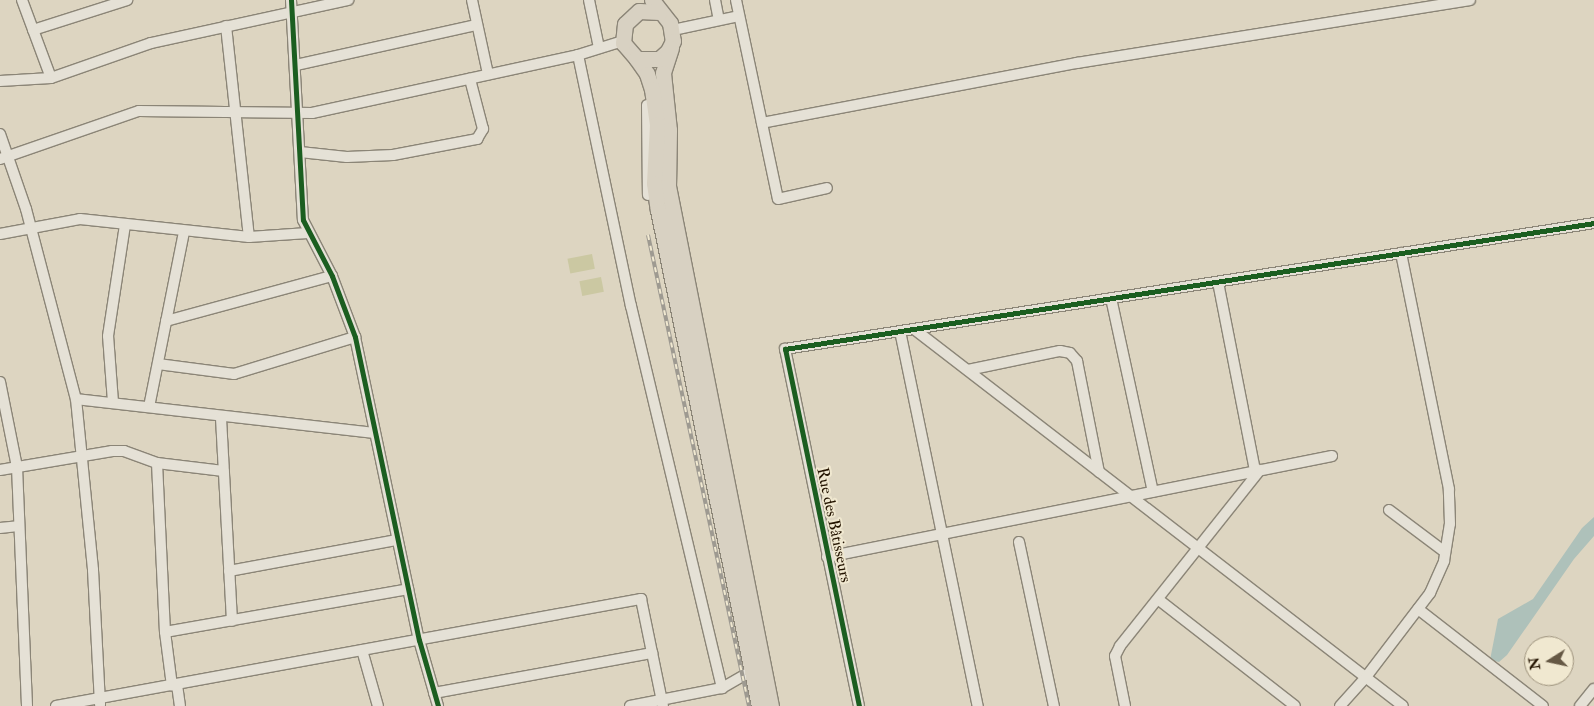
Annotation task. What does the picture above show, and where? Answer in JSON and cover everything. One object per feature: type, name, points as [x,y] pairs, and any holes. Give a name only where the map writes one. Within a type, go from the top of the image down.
[{"type":"highway","points":[[759,706],[658,210],[654,182],[656,109],[652,89],[639,63],[623,41],[624,26],[632,7],[646,10],[655,6],[668,20],[673,30],[671,48],[663,73],[669,130],[668,186],[771,706]]},
{"type":"highway","points":[[639,63],[654,61],[671,48]]},
{"type":"street","points":[[22,0],[51,78]]},
{"type":"street","points":[[33,30],[112,2],[127,0]]},
{"type":"street","points":[[291,0],[296,65],[302,210],[308,233],[332,276],[355,337],[419,640],[438,706]]},
{"type":"street","points":[[0,81],[51,78],[151,43],[348,0]]},
{"type":"street","points":[[472,0],[488,74]]},
{"type":"street","points":[[589,0],[599,48]]},
{"type":"street","points":[[716,0],[720,20]]},
{"type":"street","points":[[736,0],[778,199],[827,188]]},
{"type":"street","points":[[762,124],[1096,60],[1470,0]]},
{"type":"street","points":[[673,30],[739,16]]},
{"type":"street","points":[[296,65],[478,25]]},
{"type":"street","points":[[226,26],[250,237]]},
{"type":"street","points":[[4,157],[139,111],[298,114],[578,55],[623,41]]},
{"type":"street","points":[[578,55],[631,306],[722,688]]},
{"type":"street","points":[[639,63],[649,128],[646,165],[649,199],[752,706]]},
{"type":"street","points":[[300,152],[348,157],[393,155],[477,139],[483,129],[470,79]]},
{"type":"street","points":[[0,134],[4,157],[31,228],[76,399],[83,454],[100,703]]},
{"type":"street","points":[[0,234],[80,219],[184,232],[250,237],[308,233]]},
{"type":"street","points":[[978,706],[900,331],[1594,224]]},
{"type":"street","points":[[113,402],[108,336],[125,225]]},
{"type":"street","points":[[149,407],[184,232]]},
{"type":"street","points":[[1340,706],[1366,677],[1418,609],[1439,575],[1450,524],[1449,489],[1401,253]]},
{"type":"street","points":[[166,321],[332,276]]},
{"type":"street","points":[[1125,706],[1115,656],[1120,646],[1159,600],[1258,471],[1218,282]]},
{"type":"street","points":[[1111,298],[1153,492]]},
{"type":"street","points":[[914,329],[1404,706]]},
{"type":"street","name":"Rue des Bâtisseurs","points":[[859,706],[785,349],[900,331]]},
{"type":"street","points":[[158,364],[234,374],[355,337]]},
{"type":"street","points":[[968,370],[1060,351],[1070,353],[1077,361],[1100,472]]},
{"type":"street","points":[[0,382],[17,467],[27,706]]},
{"type":"street","points":[[76,399],[113,402],[221,418],[374,433]]},
{"type":"street","points":[[221,418],[232,621]]},
{"type":"street","points":[[0,470],[83,454],[124,451],[157,463],[224,471]]},
{"type":"street","points":[[827,557],[1332,456]]},
{"type":"street","points":[[157,463],[165,632],[180,706]]},
{"type":"street","points":[[1389,510],[1445,552]]},
{"type":"street","points":[[0,528],[18,526]]},
{"type":"street","points":[[229,571],[398,540]]},
{"type":"street","points":[[1020,542],[1054,706]]},
{"type":"street","points":[[165,632],[408,589]]},
{"type":"street","points":[[56,706],[100,703],[175,685],[641,599],[663,703]]},
{"type":"street","points":[[1159,600],[1295,706]]},
{"type":"street","points":[[1418,609],[1543,706]]},
{"type":"street","points":[[362,650],[378,706]]},
{"type":"street","points":[[434,693],[652,652]]},
{"type":"street","points":[[630,706],[663,703],[722,688],[746,674]]},
{"type":"street","points":[[1580,706],[1594,689]]},
{"type":"shaded area","points":[[592,254],[595,269],[570,273],[567,259]]},
{"type":"shaded area","points":[[601,277],[604,292],[582,296],[579,281]]},
{"type":"shaded area","points":[[1594,517],[1594,536],[1574,559],[1507,655],[1499,662],[1490,660],[1498,619],[1533,599],[1582,528]]},
{"type":"railway","points":[[648,235],[749,706]]},
{"type":"cycle path","points":[[291,0],[303,220],[332,276],[355,337],[419,640],[438,706]]},
{"type":"cycle path","points":[[859,706],[785,349],[1594,223]]}]
